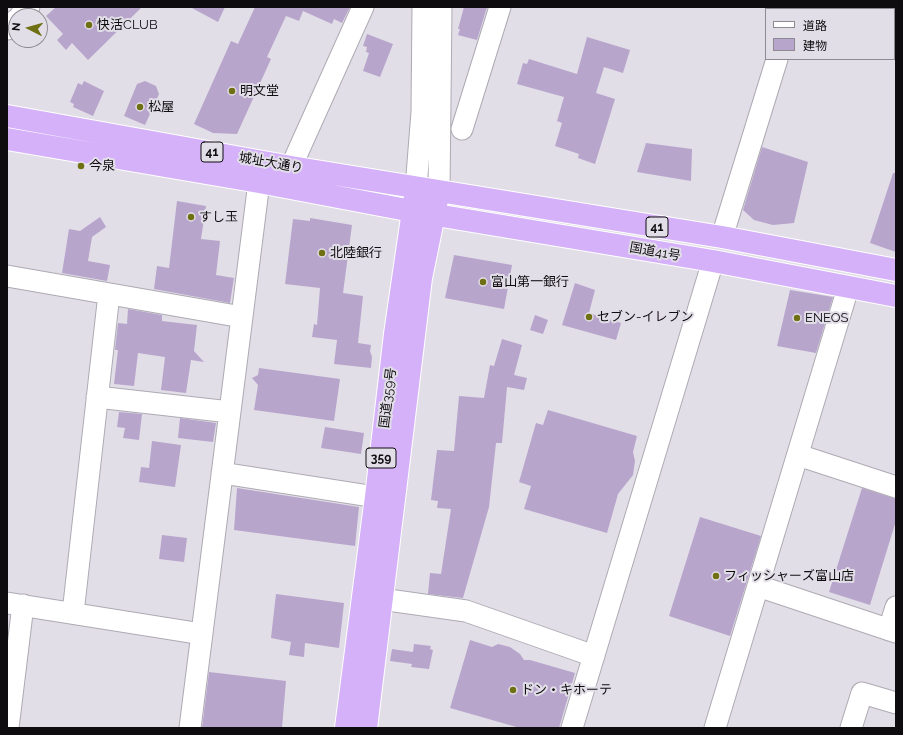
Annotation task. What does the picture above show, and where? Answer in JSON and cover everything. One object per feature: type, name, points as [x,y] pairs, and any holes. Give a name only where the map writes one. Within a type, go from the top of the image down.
[{"type":"highway","name":"城址大通り","points":[[7,116],[416,188]]},
{"type":"highway","name":"城址大通り","points":[[7,139],[259,182],[412,211]]},
{"type":"highway","name":"国道41号","points":[[416,188],[722,237],[896,270]]},
{"type":"highway","name":"国道359号","points":[[346,728],[376,497],[395,334],[416,188]]},
{"type":"highway","name":"国道359号","points":[[366,728],[421,278],[439,191]]},
{"type":"highway","name":"国道41号","points":[[412,211],[713,261],[896,296]]},
{"type":"street","points":[[291,167],[363,7]]},
{"type":"street","points":[[416,188],[422,112],[423,7]]},
{"type":"street","points":[[439,191],[441,7]]},
{"type":"street","points":[[462,129],[500,7]]},
{"type":"street","points":[[722,237],[777,60]]},
{"type":"street","points":[[440,83],[474,91]]},
{"type":"street","points":[[190,728],[259,182]]},
{"type":"street","points":[[572,728],[713,261]]},
{"type":"street","points":[[7,276],[242,317]]},
{"type":"street","points":[[715,728],[848,288]]},
{"type":"street","points":[[73,613],[108,294]]},
{"type":"street","points":[[97,397],[230,412]]},
{"type":"street","points":[[798,454],[896,487]]},
{"type":"street","points":[[222,473],[376,497]]},
{"type":"street","points":[[758,586],[892,631],[896,607]]},
{"type":"street","points":[[381,599],[466,611],[594,656]]},
{"type":"street","points":[[12,727],[15,604],[202,634]]},
{"type":"street","points":[[852,728],[862,693],[896,703]]},
{"type":"building","name":"快活CLUB","points":[[56,7],[142,7],[88,60],[72,43],[66,50],[57,40],[63,34],[48,18],[48,14]]},
{"type":"building","points":[[190,7],[225,7],[218,22]]},
{"type":"building","name":"明文堂","points":[[255,7],[350,7],[342,23],[334,19],[332,24],[303,11],[299,21],[286,16],[267,57],[271,59],[237,134],[213,133],[194,124],[231,41],[238,44]]},
{"type":"building","points":[[464,7],[487,7],[477,40],[458,35],[460,29],[458,29]]},
{"type":"building","points":[[367,34],[393,44],[380,77],[363,71],[369,53],[366,52],[367,47],[363,46]]},
{"type":"building","points":[[587,37],[630,50],[623,73],[604,67],[596,93],[615,99],[595,164],[578,158],[579,154],[555,146],[562,123],[557,121],[564,97],[517,84],[523,63],[527,64],[529,59],[577,74]]},
{"type":"building","points":[[84,81],[104,91],[93,116],[73,107],[74,104],[70,102],[78,83],[82,85]]},
{"type":"building","name":"松屋","points":[[145,81],[156,86],[159,94],[145,125],[124,116],[137,84]]},
{"type":"building","points":[[646,143],[692,149],[691,181],[637,172]]},
{"type":"building","points":[[762,147],[808,162],[794,223],[773,225],[754,220],[743,210]]},
{"type":"building","points":[[893,173],[896,173],[896,252],[870,243]]},
{"type":"building","points":[[177,201],[206,206],[201,239],[220,241],[216,275],[234,278],[230,303],[154,289],[157,266],[169,268]]},
{"type":"building","points":[[100,217],[106,227],[92,237],[88,261],[110,265],[107,281],[62,273],[69,229],[80,231]]},
{"type":"building","points":[[310,218],[352,225],[343,293],[363,296],[358,343],[371,345],[371,368],[334,364],[337,340],[312,337],[314,324],[317,325],[320,288],[285,284],[293,219],[310,221]]},
{"type":"building","points":[[454,255],[512,265],[504,309],[445,298]]},
{"type":"building","points":[[575,283],[595,290],[589,313],[621,323],[616,340],[562,325]]},
{"type":"building","points":[[790,290],[833,297],[816,353],[777,346]]},
{"type":"building","points":[[128,309],[162,315],[162,321],[197,325],[194,351],[204,362],[191,360],[186,393],[161,390],[165,357],[138,353],[134,386],[114,384],[118,350],[115,350],[118,323],[127,324]]},
{"type":"building","points":[[535,315],[548,320],[543,334],[530,330]]},
{"type":"building","points":[[502,339],[522,345],[514,375],[527,378],[524,390],[507,387],[502,443],[496,443],[489,507],[463,598],[428,594],[430,573],[441,574],[451,509],[437,508],[438,501],[431,500],[437,450],[454,451],[459,396],[484,398],[490,365],[494,366]]},
{"type":"building","points":[[259,368],[340,379],[334,421],[254,410],[258,385],[252,378],[258,375]]},
{"type":"building","points":[[548,410],[637,436],[633,452],[635,461],[633,475],[618,494],[607,533],[524,509],[531,486],[519,482],[536,423],[543,425]]},
{"type":"building","points":[[119,412],[142,414],[139,440],[123,438],[125,428],[117,427]]},
{"type":"building","points":[[180,418],[216,423],[213,442],[178,438]]},
{"type":"building","points":[[325,427],[364,433],[361,454],[321,448]]},
{"type":"building","points":[[152,441],[181,445],[175,487],[139,482],[141,467],[149,468]]},
{"type":"building","points":[[237,488],[359,507],[355,546],[234,530]]},
{"type":"building","points":[[862,488],[896,499],[896,521],[870,605],[829,592]]},
{"type":"building","name":"フィッシャーズ富山店","points":[[700,517],[761,536],[730,636],[669,616]]},
{"type":"building","points":[[162,535],[187,538],[184,562],[159,559]]},
{"type":"building","points":[[276,594],[344,603],[339,648],[305,643],[304,657],[289,655],[291,642],[271,638]]},
{"type":"building","name":"ドン・キホーテ","points":[[470,640],[492,647],[498,644],[510,647],[520,654],[524,660],[530,660],[575,673],[559,728],[520,728],[450,708]]},
{"type":"building","points":[[414,644],[431,646],[430,649],[433,650],[429,669],[411,667],[412,664],[390,661],[392,649],[413,652]]},
{"type":"building","points":[[209,672],[286,681],[282,728],[202,728]]},
{"type":"place","name":"快活CLUB","points":[[89,25]]},
{"type":"place","name":"明文堂","points":[[232,91]]},
{"type":"place","name":"松屋","points":[[140,107]]},
{"type":"place","name":"今泉","points":[[81,166]]},
{"type":"place","name":"すし玉","points":[[191,217]]},
{"type":"place","name":"北陸銀行","points":[[322,253]]},
{"type":"place","name":"富山第一銀行","points":[[483,282]]},
{"type":"place","name":"セブン-イレブン","points":[[589,317]]},
{"type":"place","name":"ENEOS","points":[[797,318]]},
{"type":"place","name":"フィッシャーズ富山店","points":[[716,576]]},
{"type":"place","name":"ドン・キホーテ","points":[[513,690]]}]
